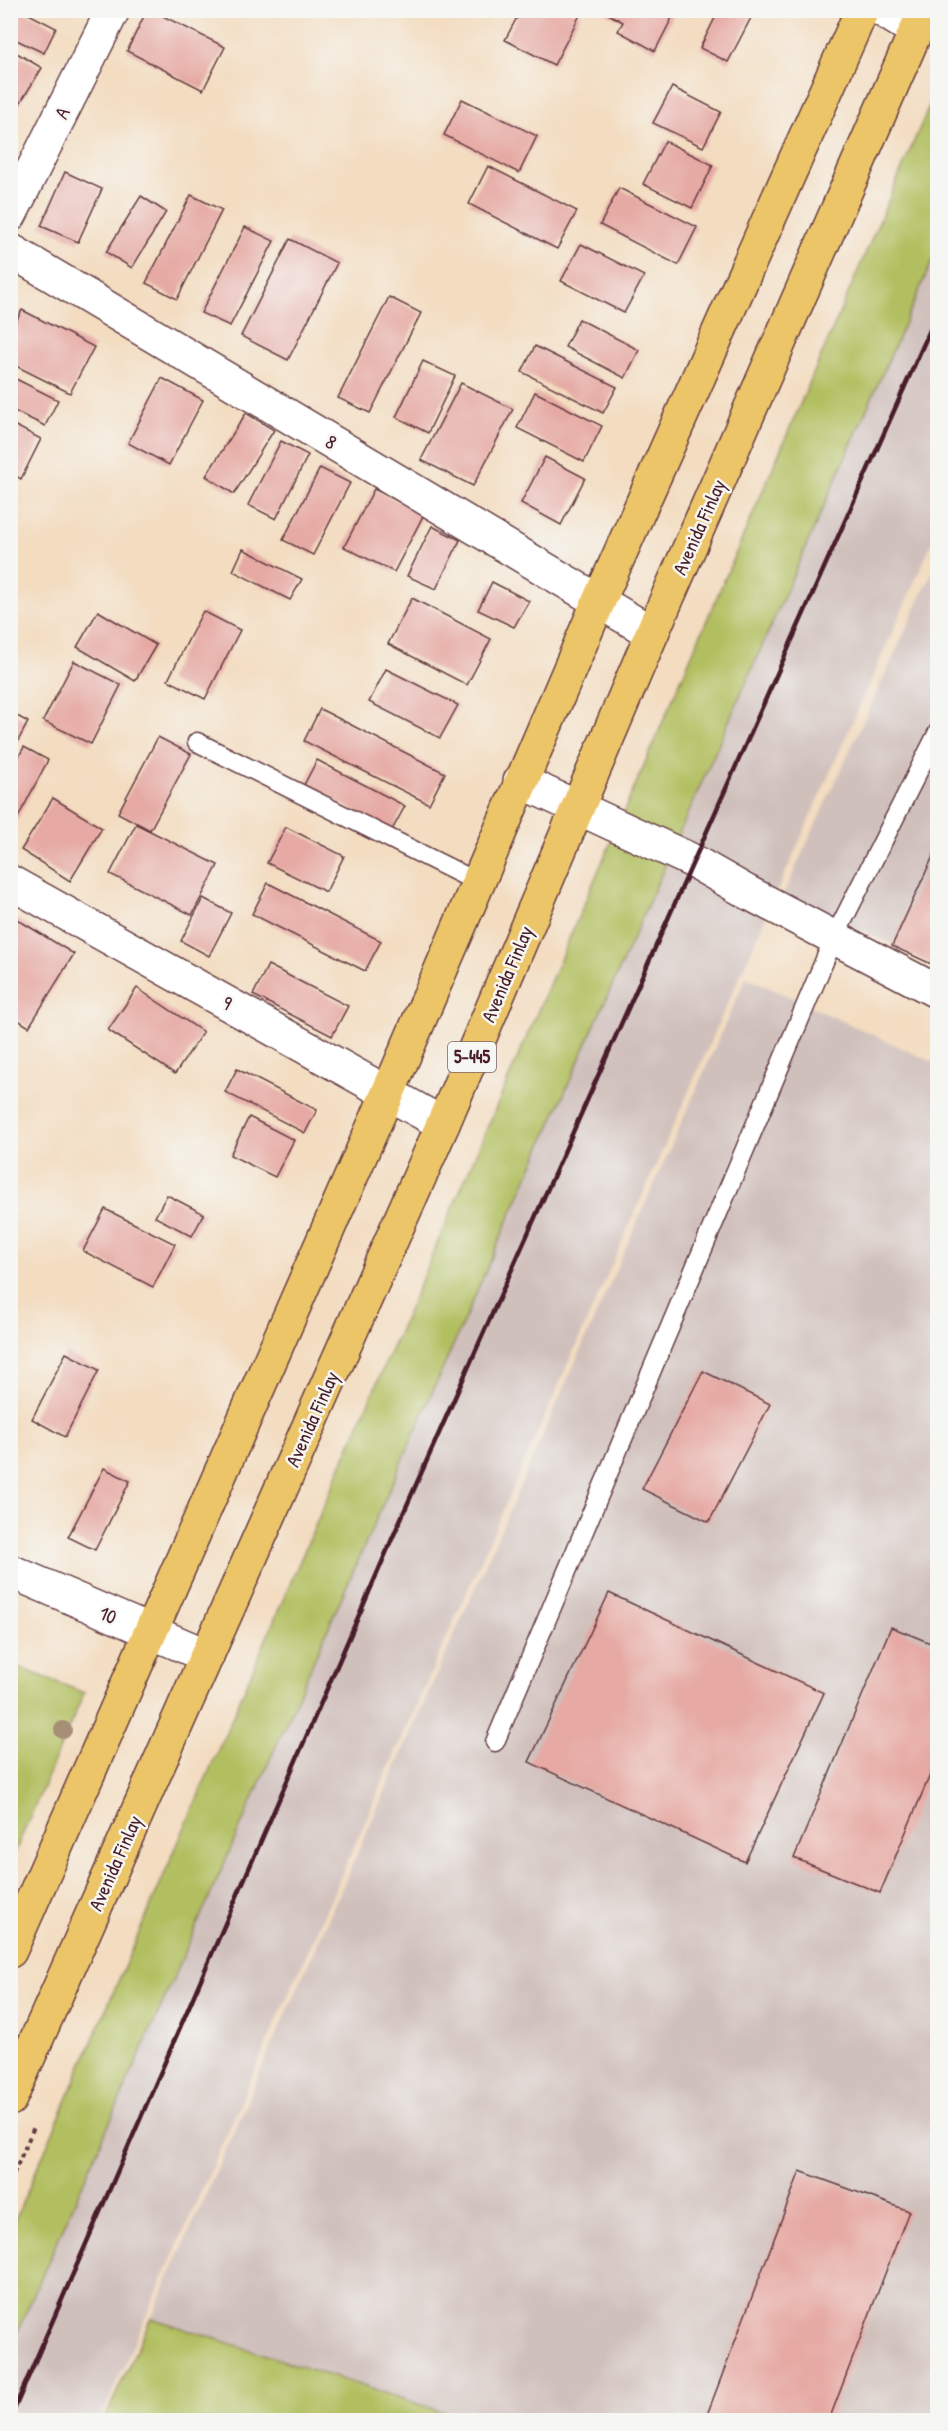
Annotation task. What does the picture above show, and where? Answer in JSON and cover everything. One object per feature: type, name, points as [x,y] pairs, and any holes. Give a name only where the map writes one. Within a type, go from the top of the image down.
[{"type":"highway","points":[[10,1951],[387,1093],[598,603],[862,10]]},
{"type":"highway","name":"Avenida Finlay","points":[[10,2099],[443,1124],[652,633],[921,21]]},
{"type":"street","name":"A","points":[[10,215],[113,10]]},
{"type":"street","points":[[882,10],[921,21]]},
{"type":"street","name":"8","points":[[10,250],[598,603],[652,633]]},
{"type":"street","points":[[520,781],[693,861],[747,892],[938,992]]},
{"type":"street","name":"9","points":[[10,882],[443,1124]]},
{"type":"street","name":"10","points":[[10,1571],[149,1633],[207,1656]]},
{"type":"lane","points":[[495,1742],[834,938],[938,732]]},
{"type":"lane","points":[[197,742],[477,882]]},
{"type":"shaded area","points":[[937,250],[937,531],[100,2420],[11,2420],[11,2346]]},
{"type":"shaded area","points":[[937,562],[937,963],[782,897]]},
{"type":"shaded area","points":[[746,977],[937,1064],[937,2420],[468,2420],[151,2318]]},
{"type":"green space","points":[[937,88],[937,250],[11,2346],[11,2229]]},
{"type":"green space","points":[[11,1664],[84,1693],[11,1861]]},
{"type":"green space","points":[[151,2318],[468,2420],[104,2420]]},
{"type":"building","points":[[10,10],[21,10],[56,28],[44,53],[10,37]]},
{"type":"building","points":[[147,10],[225,47],[203,90],[127,51]]},
{"type":"building","points":[[521,10],[570,10],[580,15],[554,65],[505,40]]},
{"type":"building","points":[[601,10],[676,10],[655,51],[618,31],[623,22]]},
{"type":"building","points":[[719,10],[755,10],[728,62],[700,48]]},
{"type":"building","points":[[10,49],[42,68],[17,108],[10,104]]},
{"type":"building","points":[[672,87],[721,112],[703,147],[653,123]]},
{"type":"building","points":[[462,99],[537,136],[519,173],[444,135]]},
{"type":"building","points":[[665,141],[713,165],[692,208],[643,184]]},
{"type":"building","points":[[488,166],[577,211],[557,249],[469,204]]},
{"type":"building","points":[[65,172],[102,189],[78,242],[41,226]]},
{"type":"building","points":[[619,188],[697,227],[678,265],[600,225]]},
{"type":"building","points":[[191,195],[222,210],[177,299],[146,283]]},
{"type":"building","points":[[141,196],[166,212],[132,268],[106,252]]},
{"type":"building","points":[[245,227],[274,241],[230,326],[201,313]]},
{"type":"building","points":[[290,239],[337,263],[288,360],[241,336]]},
{"type":"building","points":[[581,244],[644,276],[624,313],[561,281]]},
{"type":"building","points":[[389,297],[421,313],[370,413],[338,398]]},
{"type":"building","points":[[22,310],[94,347],[70,393],[10,363],[10,333]]},
{"type":"building","points":[[579,319],[639,350],[625,378],[565,347]]},
{"type":"building","points":[[535,346],[617,387],[603,413],[522,372]]},
{"type":"building","points":[[423,361],[455,376],[428,433],[396,417]]},
{"type":"building","points":[[10,376],[58,400],[45,426],[10,409]]},
{"type":"building","points":[[162,378],[203,400],[169,465],[128,443]]},
{"type":"building","points":[[461,383],[513,409],[473,486],[421,460]]},
{"type":"building","points":[[535,392],[602,426],[584,462],[517,428]]},
{"type":"building","points":[[246,413],[274,430],[234,494],[206,476]]},
{"type":"building","points":[[10,423],[41,439],[21,479],[10,473]]},
{"type":"building","points":[[281,441],[308,455],[276,519],[248,505]]},
{"type":"building","points":[[545,457],[585,478],[561,525],[521,503]]},
{"type":"building","points":[[320,468],[350,483],[313,555],[283,540]]},
{"type":"building","points":[[374,489],[424,514],[394,572],[344,547]]},
{"type":"building","points":[[432,526],[460,540],[436,589],[407,576]]},
{"type":"building","points":[[243,549],[302,579],[290,600],[233,571]]},
{"type":"building","points":[[492,582],[529,601],[514,627],[478,610]]},
{"type":"building","points":[[412,598],[491,639],[467,685],[388,644]]},
{"type":"building","points":[[98,611],[156,645],[135,681],[77,647]]},
{"type":"building","points":[[203,611],[240,630],[205,699],[168,680]]},
{"type":"building","points":[[74,661],[121,685],[91,744],[43,721]]},
{"type":"building","points":[[386,669],[458,705],[440,738],[369,702]]},
{"type":"building","points":[[320,709],[445,773],[429,804],[304,741]]},
{"type":"building","points":[[10,712],[28,722],[10,756]]},
{"type":"building","points":[[158,737],[191,754],[150,830],[118,813]]},
{"type":"building","points":[[24,747],[48,760],[10,833],[10,773]]},
{"type":"building","points":[[317,760],[405,806],[392,830],[304,785]]},
{"type":"building","points":[[53,798],[102,828],[70,881],[21,850]]},
{"type":"building","points":[[136,824],[218,865],[192,915],[110,874]]},
{"type":"building","points":[[286,827],[344,856],[326,892],[267,863]]},
{"type":"building","points":[[935,852],[938,853],[938,967],[892,946]]},
{"type":"building","points":[[268,883],[381,941],[365,971],[252,914]]},
{"type":"building","points":[[203,898],[231,913],[209,956],[181,941]]},
{"type":"building","points":[[10,915],[74,954],[29,1027],[10,1015]]},
{"type":"building","points":[[268,965],[348,1006],[332,1036],[253,995]]},
{"type":"building","points":[[137,988],[203,1032],[175,1074],[108,1030]]},
{"type":"building","points":[[237,1069],[317,1110],[305,1133],[225,1092]]},
{"type":"building","points":[[249,1117],[294,1140],[275,1177],[230,1155]]},
{"type":"building","points":[[167,1195],[204,1214],[192,1236],[155,1217]]},
{"type":"building","points":[[105,1209],[175,1244],[153,1287],[83,1251]]},
{"type":"building","points":[[66,1353],[99,1370],[65,1437],[32,1419]]},
{"type":"building","points":[[703,1371],[770,1404],[709,1522],[642,1489]]},
{"type":"building","points":[[104,1468],[130,1481],[95,1550],[68,1537]]},
{"type":"building","points":[[609,1593],[824,1693],[745,1862],[529,1762]]},
{"type":"building","points":[[891,1627],[938,1646],[938,1756],[880,1893],[794,1858]]},
{"type":"building","points":[[800,2171],[909,2211],[829,2420],[705,2420]]},
{"type":"railway","points":[[10,2419],[399,1523],[938,312]]}]
